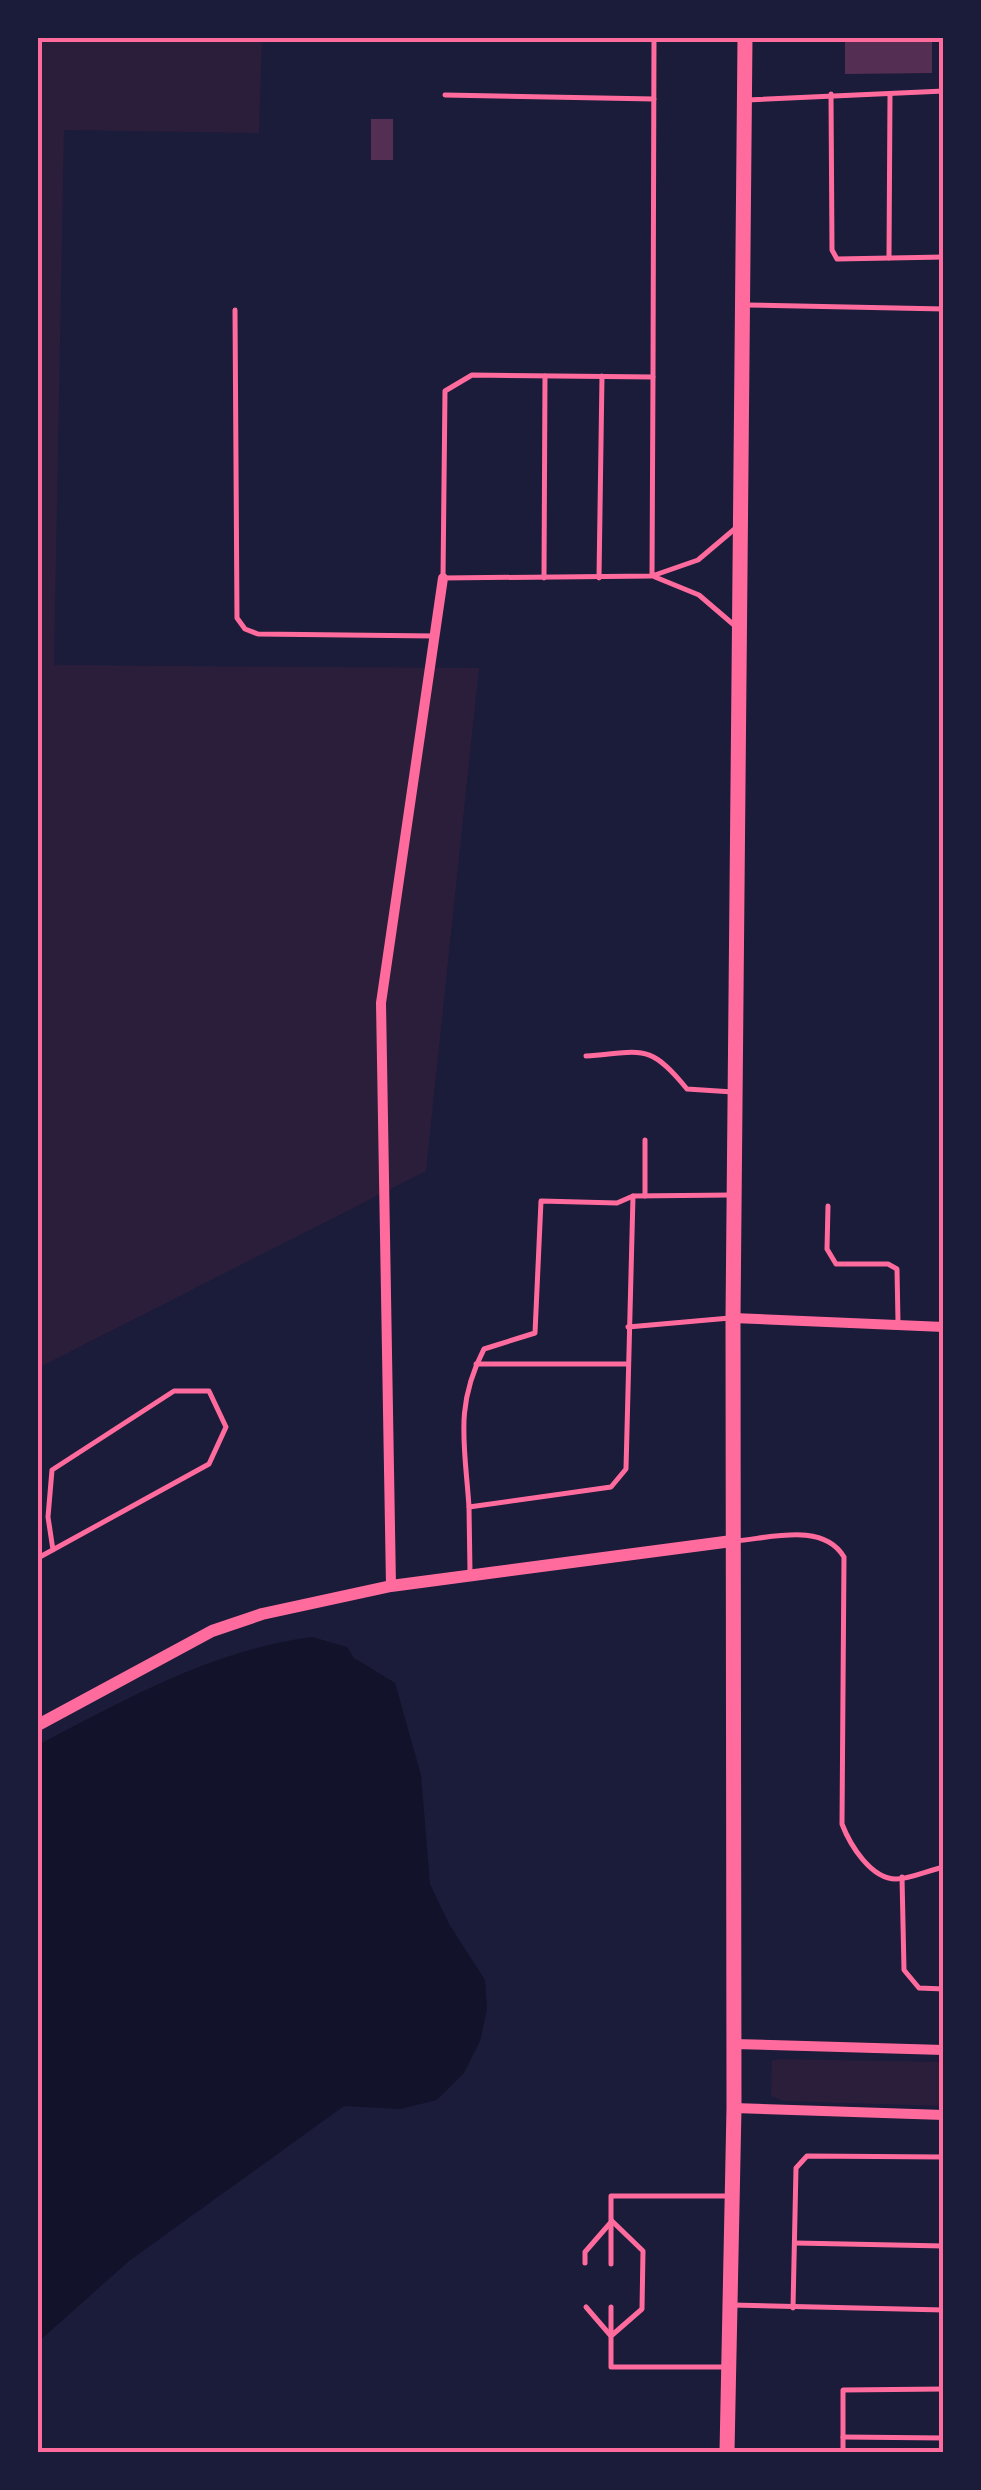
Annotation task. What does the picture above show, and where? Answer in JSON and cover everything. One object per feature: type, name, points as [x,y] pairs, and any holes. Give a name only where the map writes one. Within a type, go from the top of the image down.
[{"type":"highway","points":[[727,2452],[734,2108],[733,1318],[745,38]]},
{"type":"street","points":[[390,1586],[381,1003],[442,578]]},
{"type":"street","points":[[733,1318],[944,1327]]},
{"type":"street","points":[[38,1725],[212,1631],[262,1614],[390,1586],[732,1541]]},
{"type":"street","points":[[734,2044],[944,2050]]},
{"type":"street","points":[[734,2108],[944,2115]]},
{"type":"lane","points":[[652,576],[654,38]]},
{"type":"lane","points":[[744,101],[944,91]]},
{"type":"lane","points":[[832,94],[832,250],[838,258],[944,256]]},
{"type":"lane","points":[[890,94],[890,258]]},
{"type":"lane","points":[[445,95],[654,99]]},
{"type":"lane","points":[[742,305],[944,309]]},
{"type":"lane","points":[[235,310],[237,618],[245,629],[258,634],[434,636]]},
{"type":"lane","points":[[653,377],[472,375],[446,391],[442,578],[652,576],[698,560],[740,524]]},
{"type":"lane","points":[[544,578],[545,376]]},
{"type":"lane","points":[[599,578],[602,376]]},
{"type":"lane","points":[[652,576],[699,595],[740,629]]},
{"type":"lane","points":[[586,1056],[650,1052],[666,1062],[688,1088],[736,1093]]},
{"type":"lane","points":[[645,1140],[645,1196]]},
{"type":"lane","points":[[470,1574],[463,1422],[466,1385],[484,1349],[534,1333],[541,1200],[617,1203],[632,1196],[734,1194]]},
{"type":"lane","points":[[469,1507],[611,1487],[626,1468],[632,1196]]},
{"type":"lane","points":[[828,1206],[827,1249],[836,1264],[888,1264],[897,1270],[898,1325]]},
{"type":"lane","points":[[628,1328],[733,1318]]},
{"type":"lane","points":[[476,1364],[628,1364]]},
{"type":"lane","points":[[38,1558],[209,1464],[226,1427],[209,1391],[174,1391],[52,1470],[48,1517],[52,1550]]},
{"type":"lane","points":[[732,1541],[819,1535],[837,1545],[844,1557],[842,1824],[848,1841],[878,1874],[902,1877],[944,1867]]},
{"type":"lane","points":[[902,1877],[904,1970],[919,1988],[944,1988]]},
{"type":"lane","points":[[793,2308],[796,2168],[807,2156],[944,2157]]},
{"type":"lane","points":[[612,2264],[611,2196],[732,2196]]},
{"type":"lane","points":[[585,2262],[585,2252],[612,2221]]},
{"type":"lane","points":[[611,2336],[642,2310],[643,2252],[612,2221]]},
{"type":"lane","points":[[795,2243],[944,2246]]},
{"type":"lane","points":[[730,2305],[944,2310]]},
{"type":"lane","points":[[586,2307],[611,2336]]},
{"type":"lane","points":[[611,2307],[610,2367],[728,2367]]},
{"type":"lane","points":[[842,2452],[844,2390],[944,2389]]},
{"type":"lane","points":[[843,2437],[944,2438]]},
{"type":"shaded area","points":[[38,38],[262,38],[259,133],[64,130],[54,665],[479,668],[426,1171],[38,1368]]},
{"type":"shaded area","points":[[312,1637],[347,1647],[354,1658],[395,1683],[421,1775],[430,1884],[449,1924],[485,1980],[487,2009],[480,2041],[464,2073],[437,2100],[400,2109],[344,2106],[129,2261],[38,2342],[38,1745],[137,1694],[205,1665],[275,1643]]},
{"type":"shaded area","points":[[772,2061],[943,2062],[943,2106],[783,2101],[771,2096]]},
{"type":"building","points":[[845,38],[932,38],[932,73],[845,74]]},
{"type":"building","points":[[371,119],[393,119],[393,160],[371,160]]}]
